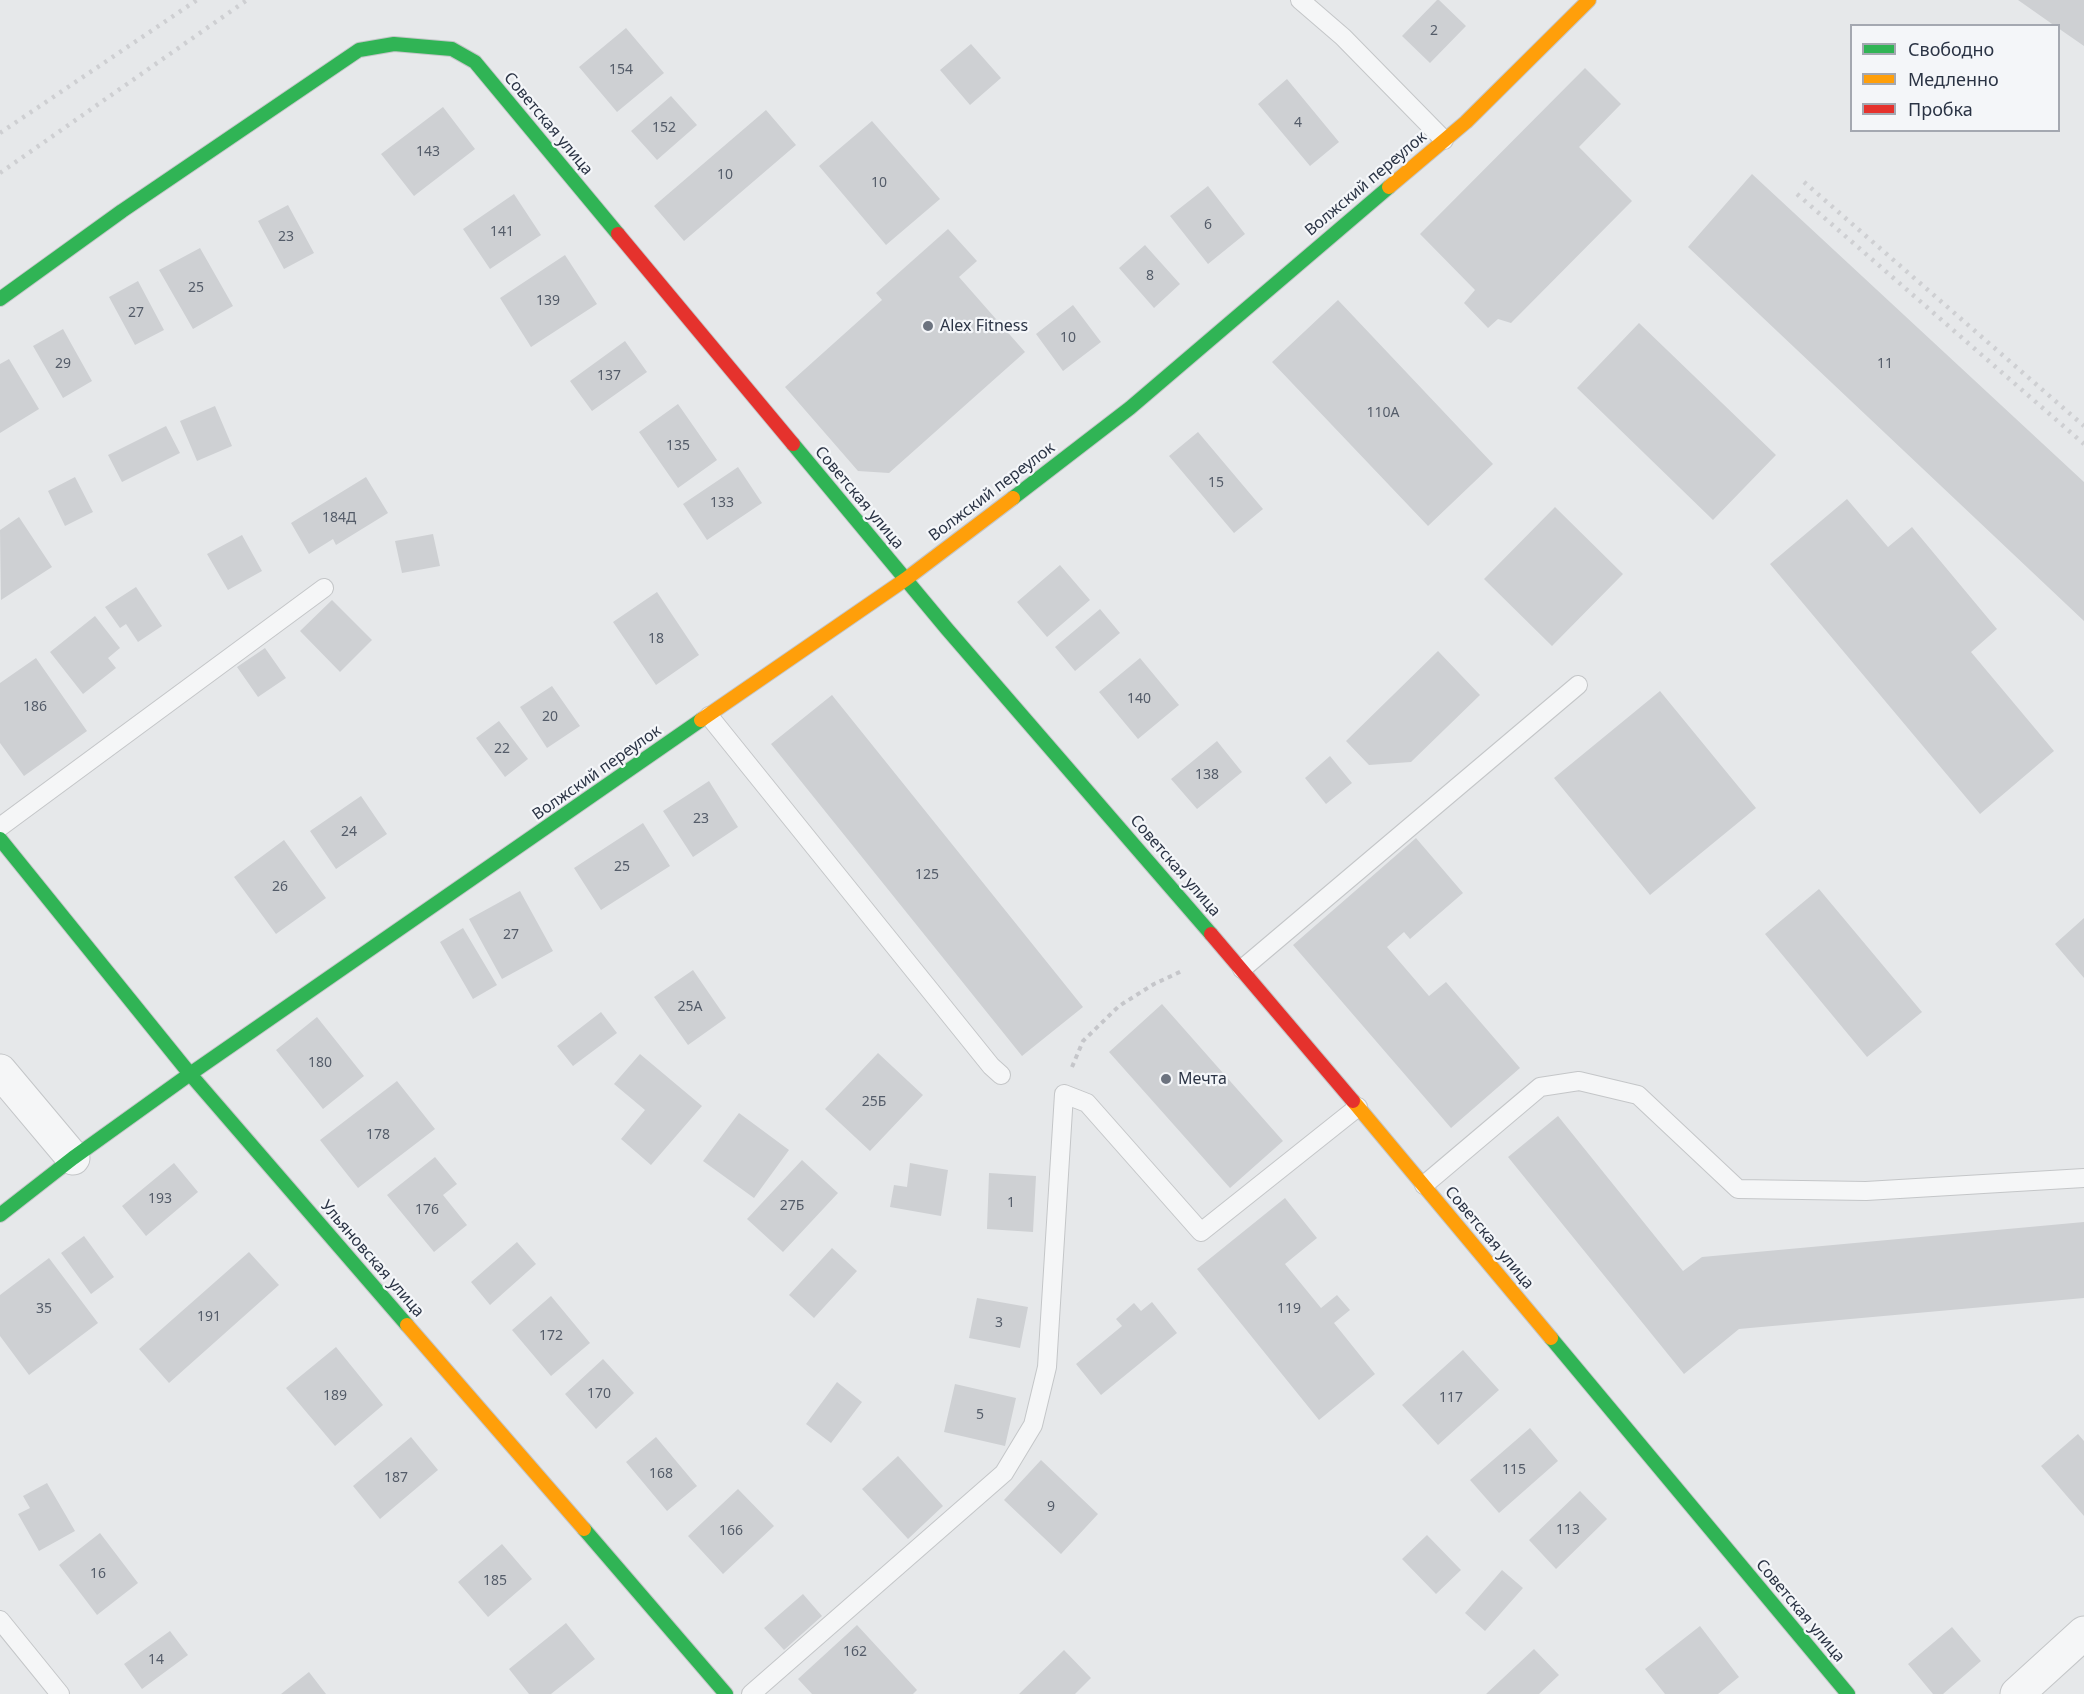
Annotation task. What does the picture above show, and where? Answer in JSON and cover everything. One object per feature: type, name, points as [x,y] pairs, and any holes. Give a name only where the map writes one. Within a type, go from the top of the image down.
[{"type":"street","name":"Волжский переулок","points":[[0,1215],[73,1158],[190,1074],[906,579],[1130,408],[1466,122],[1589,0]]},
{"type":"street","name":"Советская улица","points":[[0,299],[122,211],[359,50],[394,44],[452,49],[475,62],[906,579],[1242,969],[1424,1185],[1848,1694]]},
{"type":"street","name":"Ульяновская улица","points":[[0,839],[190,1074],[726,1694]]},
{"type":"street","points":[[0,1071],[73,1158]]},
{"type":"street","points":[[2017,1694],[2084,1633]]},
{"type":"lane","points":[[1300,0],[1343,37],[1444,140]]},
{"type":"lane","points":[[0,827],[324,588]]},
{"type":"lane","points":[[1242,969],[1578,685]]},
{"type":"lane","points":[[709,716],[984,1057],[1001,1075]]},
{"type":"lane","points":[[1424,1185],[1540,1087],[1579,1081],[1638,1095],[1738,1189],[1866,1191],[2084,1178]]},
{"type":"lane","points":[[751,1694],[1004,1473],[1033,1425],[1047,1367],[1064,1094],[1087,1103],[1201,1232],[1358,1107]]},
{"type":"lane","points":[[0,1620],[60,1694]]},
{"type":"path","points":[[1064,1094],[1083,1041],[1119,1006],[1154,984],[1182,971]]},
{"type":"building","points":[[1437,0],[1466,26],[1430,63],[1402,36]]},
{"type":"building","points":[[2018,0],[2084,0],[2084,46],[2060,29],[2060,24],[2052,24]]},
{"type":"building","points":[[626,28],[664,73],[617,112],[579,67]]},
{"type":"building","points":[[971,44],[1001,78],[970,105],[940,70]]},
{"type":"building","points":[[1585,68],[1621,104],[1579,147],[1632,201],[1511,323],[1498,319],[1488,328],[1464,303],[1475,290],[1420,234]]},
{"type":"building","points":[[1287,79],[1339,142],[1310,166],[1258,104]]},
{"type":"building","points":[[671,96],[697,125],[657,160],[631,131]]},
{"type":"building","points":[[443,107],[475,149],[414,196],[381,154]]},
{"type":"building","points":[[766,110],[796,145],[684,241],[654,206]]},
{"type":"building","points":[[872,121],[940,199],[886,245],[819,166]]},
{"type":"building","points":[[1752,174],[2084,482],[2084,621],[1688,247]]},
{"type":"building","points":[[1208,186],[1245,234],[1208,264],[1170,216]]},
{"type":"building","points":[[514,194],[541,235],[490,269],[463,229]]},
{"type":"building","points":[[288,205],[314,253],[284,269],[258,221]]},
{"type":"building","name":"Alex Fitness","points":[[948,229],[977,261],[959,277],[1025,352],[889,473],[858,471],[785,387],[882,300],[876,293]]},
{"type":"building","points":[[1145,245],[1180,284],[1154,308],[1119,268]]},
{"type":"building","points":[[200,248],[233,306],[193,329],[159,270]]},
{"type":"building","points":[[565,255],[597,304],[531,347],[500,298]]},
{"type":"building","points":[[138,281],[164,330],[135,345],[109,297]]},
{"type":"building","points":[[1338,300],[1493,464],[1428,526],[1272,362]]},
{"type":"building","points":[[1073,305],[1101,342],[1063,371],[1036,334]]},
{"type":"building","points":[[1639,323],[1776,455],[1713,520],[1577,388]]},
{"type":"building","points":[[63,329],[92,381],[63,398],[33,346]]},
{"type":"building","points":[[625,341],[647,372],[592,411],[570,381]]},
{"type":"building","points":[[9,359],[39,409],[0,433],[0,364]]},
{"type":"building","points":[[678,404],[717,460],[678,488],[639,432]]},
{"type":"building","points":[[215,406],[232,446],[197,461],[180,421]]},
{"type":"building","points":[[166,426],[180,453],[122,482],[108,455]]},
{"type":"building","points":[[1198,432],[1263,509],[1234,533],[1169,456]]},
{"type":"building","points":[[738,467],[762,503],[707,540],[683,504]]},
{"type":"building","points":[[75,477],[93,512],[65,526],[48,491]]},
{"type":"building","points":[[366,477],[388,513],[336,545],[333,539],[309,554],[291,523]]},
{"type":"building","points":[[1847,499],[1888,547],[1912,527],[1997,629],[1971,652],[2054,751],[1980,814],[1770,564]]},
{"type":"building","points":[[1555,507],[1623,574],[1552,646],[1484,579]]},
{"type":"building","points":[[19,517],[52,567],[1,600],[0,530]]},
{"type":"building","points":[[433,534],[440,566],[402,573],[395,541]]},
{"type":"building","points":[[242,535],[262,571],[228,590],[207,554]]},
{"type":"building","points":[[1060,565],[1090,600],[1047,637],[1017,602]]},
{"type":"building","points":[[136,587],[162,626],[138,642],[126,624],[120,628],[105,607]]},
{"type":"building","points":[[657,592],[699,655],[656,685],[613,622]]},
{"type":"building","points":[[332,600],[372,640],[340,672],[300,631]]},
{"type":"building","points":[[1100,609],[1120,633],[1075,671],[1055,647]]},
{"type":"building","points":[[95,616],[120,648],[108,658],[116,668],[83,694],[50,652]]},
{"type":"building","points":[[265,648],[286,678],[258,697],[237,667]]},
{"type":"building","points":[[1438,651],[1480,695],[1411,762],[1369,765],[1346,741]]},
{"type":"building","points":[[36,658],[87,731],[24,776],[0,743],[0,683]]},
{"type":"building","points":[[1140,658],[1179,705],[1138,739],[1099,692]]},
{"type":"building","points":[[552,686],[580,726],[547,748],[520,707]]},
{"type":"building","points":[[1660,691],[1756,808],[1650,895],[1554,778]]},
{"type":"building","points":[[832,695],[1083,1007],[1022,1056],[771,744]]},
{"type":"building","points":[[499,721],[528,759],[505,777],[476,738]]},
{"type":"building","points":[[1217,741],[1242,772],[1197,809],[1171,779]]},
{"type":"building","points":[[1330,756],[1352,783],[1326,804],[1305,778]]},
{"type":"building","points":[[709,781],[738,827],[693,857],[663,811]]},
{"type":"building","points":[[361,796],[387,834],[336,869],[310,831]]},
{"type":"building","points":[[643,823],[670,866],[601,910],[574,868]]},
{"type":"building","points":[[1416,838],[1463,893],[1410,939],[1404,932],[1387,947],[1429,996],[1446,982],[1520,1068],[1451,1128],[1293,945]]},
{"type":"building","points":[[284,840],[326,898],[276,934],[234,877]]},
{"type":"building","points":[[1819,889],[1922,1012],[1867,1057],[1765,934]]},
{"type":"building","points":[[520,891],[553,951],[502,979],[469,919]]},
{"type":"building","points":[[2084,918],[2084,978],[2055,944]]},
{"type":"building","points":[[463,928],[497,985],[473,999],[440,942]]},
{"type":"building","points":[[693,970],[726,1018],[688,1045],[654,997]]},
{"type":"building","points":[[1162,1004],[1283,1141],[1230,1188],[1109,1052]]},
{"type":"building","points":[[601,1012],[617,1033],[573,1066],[557,1046]]},
{"type":"building","points":[[317,1017],[364,1076],[323,1109],[276,1050]]},
{"type":"building","points":[[878,1053],[923,1095],[870,1151],[825,1109]]},
{"type":"building","points":[[640,1054],[702,1106],[651,1165],[621,1139],[645,1110],[614,1084]]},
{"type":"building","points":[[397,1081],[435,1129],[358,1188],[320,1140]]},
{"type":"building","points":[[739,1113],[789,1150],[754,1198],[703,1161]]},
{"type":"building","points":[[1558,1116],[1683,1271],[1702,1257],[2084,1222],[2084,1298],[1739,1329],[1684,1374],[1508,1157]]},
{"type":"building","points":[[435,1157],[457,1184],[443,1195],[467,1225],[434,1252],[387,1195]]},
{"type":"building","points":[[802,1160],[838,1193],[783,1252],[747,1219]]},
{"type":"building","points":[[174,1163],[198,1192],[146,1236],[122,1206]]},
{"type":"building","points":[[910,1163],[948,1170],[941,1216],[890,1207],[894,1185],[907,1187]]},
{"type":"building","points":[[989,1173],[1036,1176],[1033,1232],[987,1229]]},
{"type":"building","points":[[1285,1198],[1317,1238],[1285,1264],[1321,1308],[1337,1295],[1350,1310],[1334,1323],[1375,1374],[1319,1420],[1197,1269]]},
{"type":"building","points":[[84,1236],[114,1277],[91,1294],[61,1253]]},
{"type":"building","points":[[517,1242],[536,1264],[490,1305],[471,1282]]},
{"type":"building","points":[[832,1248],[857,1271],[814,1318],[789,1295]]},
{"type":"building","points":[[249,1252],[279,1285],[169,1383],[139,1349]]},
{"type":"building","points":[[49,1258],[98,1323],[29,1375],[0,1336],[0,1295]]},
{"type":"building","points":[[551,1296],[590,1343],[551,1376],[512,1330]]},
{"type":"building","points":[[977,1298],[1028,1307],[1020,1348],[969,1338]]},
{"type":"building","points":[[1152,1302],[1177,1333],[1101,1395],[1076,1364],[1122,1326],[1116,1319],[1134,1303],[1141,1311]]},
{"type":"building","points":[[336,1347],[383,1405],[335,1446],[286,1388]]},
{"type":"building","points":[[1463,1350],[1499,1390],[1438,1445],[1402,1405]]},
{"type":"building","points":[[603,1359],[634,1393],[596,1429],[565,1394]]},
{"type":"building","points":[[837,1382],[862,1402],[831,1443],[806,1424]]},
{"type":"building","points":[[955,1384],[1016,1398],[1005,1446],[944,1432]]},
{"type":"building","points":[[1530,1428],[1558,1461],[1499,1513],[1470,1480]]},
{"type":"building","points":[[2078,1434],[2084,1441],[2084,1516],[2041,1466]]},
{"type":"building","points":[[411,1437],[438,1470],[380,1519],[353,1486]]},
{"type":"building","points":[[656,1437],[697,1486],[667,1511],[626,1462]]},
{"type":"building","points":[[898,1456],[943,1506],[908,1539],[862,1489]]},
{"type":"building","points":[[1041,1460],[1098,1514],[1061,1554],[1004,1500]]},
{"type":"building","points":[[47,1483],[75,1531],[39,1551],[18,1514],[30,1508],[23,1496]]},
{"type":"building","points":[[738,1489],[774,1526],[723,1574],[688,1536]]},
{"type":"building","points":[[1580,1491],[1607,1519],[1556,1569],[1529,1540]]},
{"type":"building","points":[[100,1533],[138,1583],[97,1615],[59,1565]]},
{"type":"building","points":[[1427,1535],[1461,1570],[1436,1594],[1402,1559]]},
{"type":"building","points":[[502,1544],[532,1579],[488,1617],[458,1582]]},
{"type":"building","points":[[1502,1570],[1523,1588],[1485,1631],[1465,1613]]},
{"type":"building","points":[[803,1594],[822,1616],[784,1650],[764,1628]]},
{"type":"building","points":[[566,1623],[595,1659],[551,1694],[529,1694],[509,1669]]},
{"type":"building","points":[[857,1625],[917,1690],[913,1694],[812,1694],[798,1679]]},
{"type":"building","points":[[1700,1626],[1739,1677],[1718,1694],[1665,1694],[1645,1669]]},
{"type":"building","points":[[1952,1627],[1981,1661],[1943,1694],[1933,1694],[1908,1664]]},
{"type":"building","points":[[170,1631],[188,1655],[142,1689],[124,1664]]},
{"type":"building","points":[[1534,1649],[1559,1675],[1539,1694],[1486,1694]]},
{"type":"building","points":[[1064,1650],[1091,1678],[1075,1694],[1019,1694]]},
{"type":"building","points":[[309,1672],[326,1694],[281,1694]]},
{"type":"railway","points":[[0,133],[197,0]]},
{"type":"railway","points":[[0,173],[247,0]]},
{"type":"railway","points":[[1804,182],[2084,426]]},
{"type":"railway","points":[[1797,194],[2084,444]]},
{"type":"traffic: fast","points":[[0,299],[122,211],[359,50],[394,44],[452,49],[475,62],[618,234]]},
{"type":"traffic: fast","points":[[1013,498],[1130,408],[1389,187]]},
{"type":"traffic: fast","points":[[793,444],[947,629],[1211,934]]},
{"type":"traffic: fast","points":[[190,1074],[701,720]]},
{"type":"traffic: fast","points":[[0,839],[190,1074],[407,1325]]},
{"type":"traffic: fast","points":[[0,1215],[73,1158],[190,1074]]},
{"type":"traffic: fast","points":[[1551,1338],[1848,1694]]},
{"type":"traffic: fast","points":[[584,1529],[726,1694]]},
{"type":"traffic: slow","points":[[1389,187],[1466,122],[1589,0]]},
{"type":"traffic: slow","points":[[701,720],[906,579],[1013,498]]},
{"type":"traffic: slow","points":[[1353,1101],[1551,1338]]},
{"type":"traffic: slow","points":[[407,1325],[584,1529]]},
{"type":"traffic: jam","points":[[618,234],[793,444]]},
{"type":"traffic: jam","points":[[1211,934],[1353,1101]]},
{"type":"place","name":"Alex Fitness","points":[[928,326]]},
{"type":"place","name":"Мечта","points":[[1166,1079]]}]
